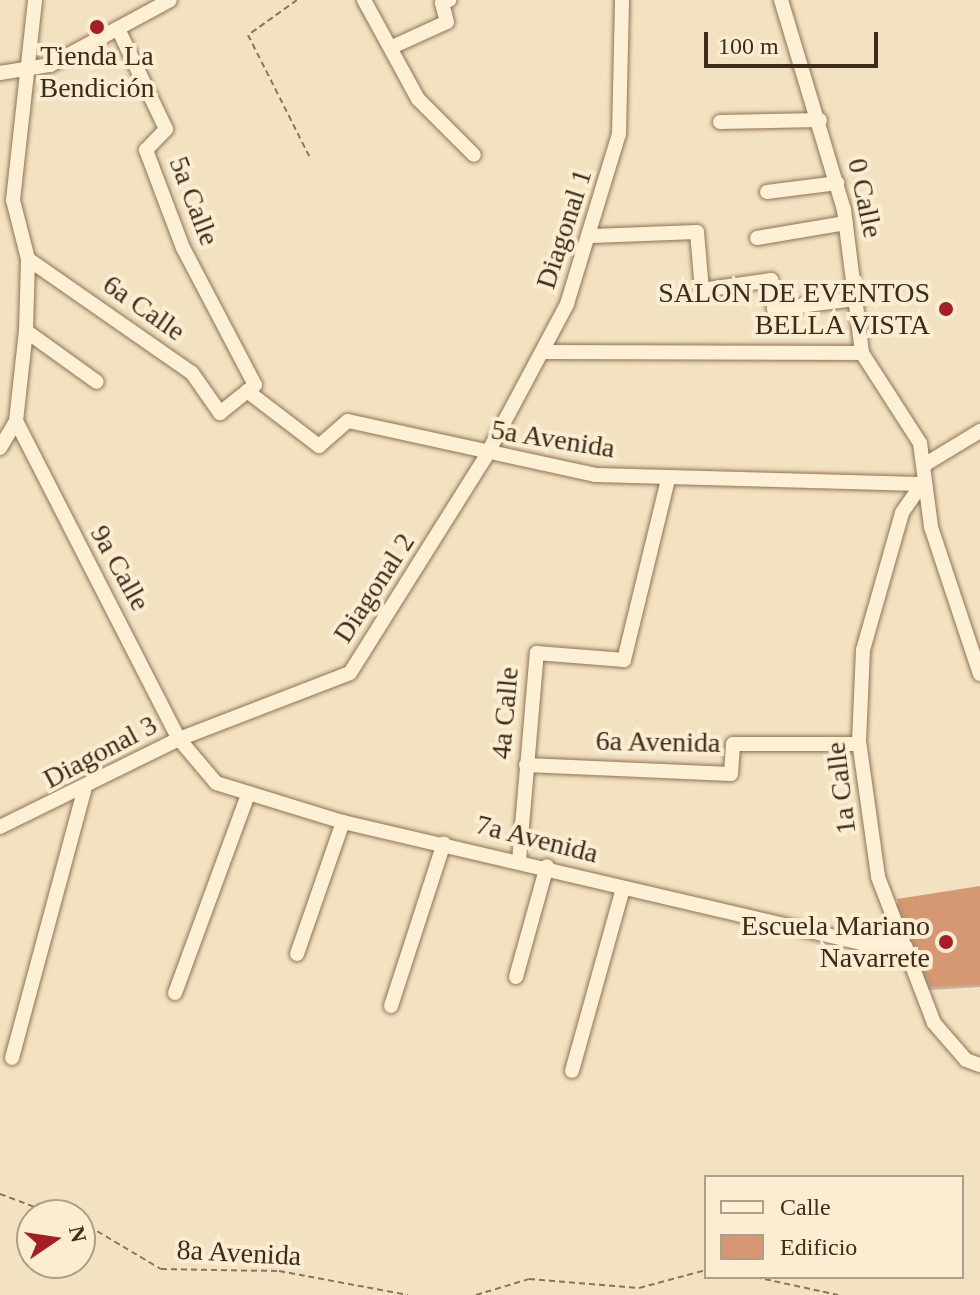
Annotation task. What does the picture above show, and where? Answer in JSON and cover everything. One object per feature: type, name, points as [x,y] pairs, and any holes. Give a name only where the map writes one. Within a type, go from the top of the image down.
[{"type":"street","points":[[0,448],[16,421],[26,331],[28,259],[6,201],[28,72],[35,0]]},
{"type":"street","points":[[0,73],[28,72],[119,31],[150,5],[170,0]]},
{"type":"street","points":[[364,0],[424,108],[474,155]]},
{"type":"street","points":[[392,47],[447,22],[442,3],[449,0]]},
{"type":"street","name":"Diagonal 1","points":[[486,456],[547,352],[592,236],[622,119],[622,0]]},
{"type":"street","name":"0 Calle","points":[[781,0],[837,183],[846,223],[862,353],[912,424],[924,465],[922,484],[976,649],[980,674]]},
{"type":"street","name":"5a Calle","points":[[119,31],[166,129],[146,150],[201,286],[255,380],[247,391]]},
{"type":"street","points":[[720,122],[820,120]]},
{"type":"street","points":[[767,192],[837,183]]},
{"type":"street","points":[[757,238],[846,223]]},
{"type":"street","points":[[592,236],[697,232],[702,290],[771,280],[774,309],[857,299]]},
{"type":"street","name":"6a Calle","points":[[28,259],[192,373],[218,412],[247,391]]},
{"type":"street","points":[[26,331],[97,382]]},
{"type":"street","points":[[547,352],[862,353]]},
{"type":"street","name":"5a Avenida","points":[[247,391],[319,446],[348,421],[486,456],[595,475],[922,484]]},
{"type":"street","name":"9a Calle","points":[[16,421],[179,739]]},
{"type":"street","points":[[924,465],[980,431]]},
{"type":"street","name":"Diagonal 2","points":[[179,739],[350,673],[486,456]]},
{"type":"street","name":"4a Calle","points":[[519,861],[537,653],[624,660],[668,479]]},
{"type":"street","name":"1a Calle","points":[[922,484],[902,513],[863,650],[859,744],[878,877],[934,1023],[966,1060],[980,1065]]},
{"type":"street","name":"Diagonal 3","points":[[0,827],[84,791],[179,739]]},
{"type":"street","name":"7a Avenida","points":[[179,739],[201,773],[248,795],[343,822],[547,866],[623,888],[906,947]]},
{"type":"street","name":"6a Avenida","points":[[526,765],[731,774],[733,744],[859,744]]},
{"type":"street","points":[[12,1058],[84,791]]},
{"type":"street","points":[[175,993],[248,795]]},
{"type":"street","points":[[297,954],[343,822]]},
{"type":"street","points":[[391,1006],[444,843]]},
{"type":"street","points":[[516,977],[547,866]]},
{"type":"street","points":[[572,1071],[623,888]]},
{"type":"path","points":[[297,0],[248,35],[309,156]]},
{"type":"path","name":"8a Avenida","points":[[96,1230],[161,1269],[279,1271],[408,1295]]},
{"type":"path","points":[[476,1295],[529,1279],[639,1288],[704,1271]]},
{"type":"path","points":[[764,1279],[838,1295]]},
{"type":"building","name":"Escuela Mariano Navarrete","points":[[980,886],[980,985],[931,987],[897,899]]},
{"type":"place","name":"Tienda La Bendición","points":[[97,27]]},
{"type":"place","name":"SALON DE EVENTOS BELLA VISTA","points":[[946,309]]},
{"type":"place","name":"Escuela Mariano Navarrete","points":[[946,942]]}]
